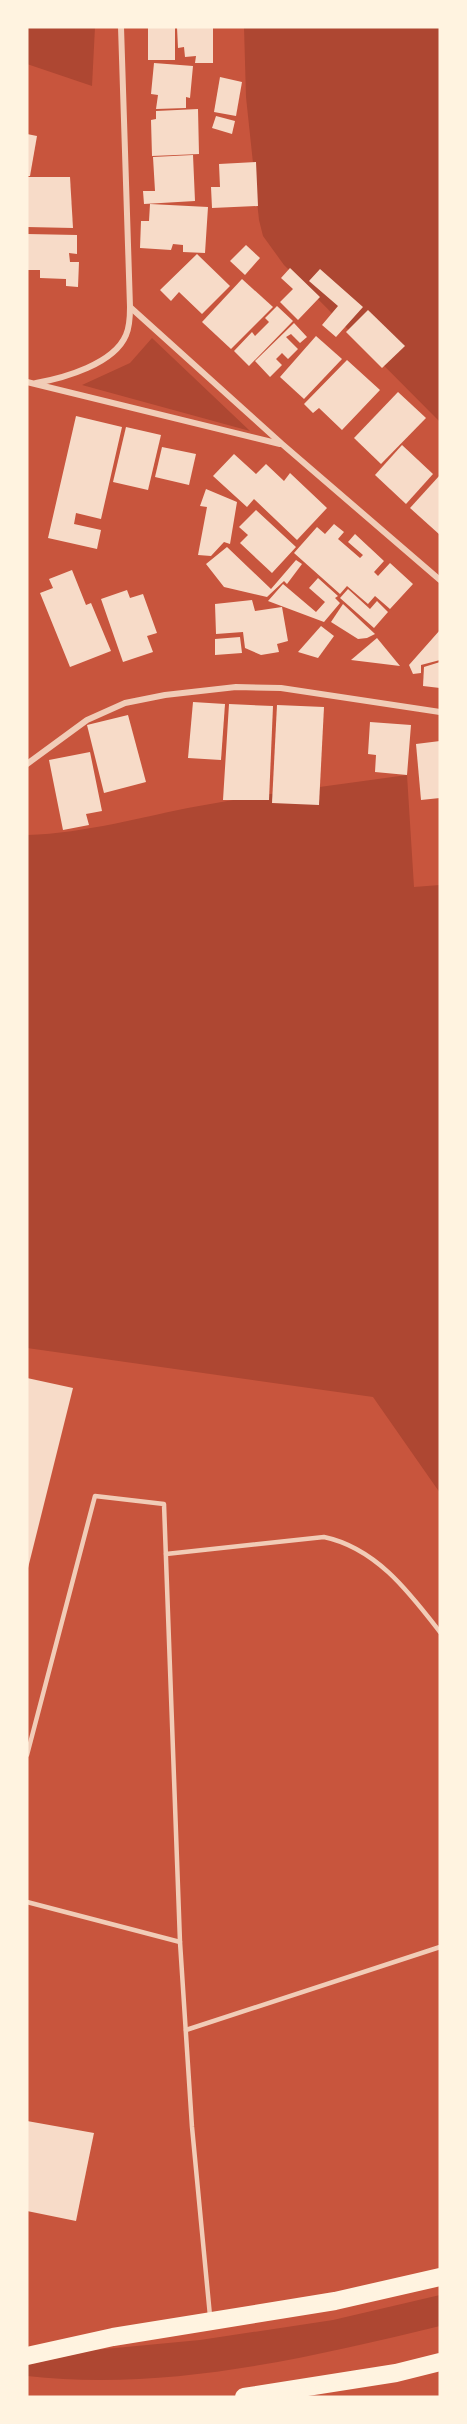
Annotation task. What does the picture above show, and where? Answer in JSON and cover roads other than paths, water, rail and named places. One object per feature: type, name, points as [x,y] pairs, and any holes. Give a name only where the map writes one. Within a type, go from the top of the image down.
[{"type":"highway","points":[[27,2356],[112,2337],[335,2301],[440,2277]]},
{"type":"highway","points":[[244,2397],[385,2375],[440,2362]]},
{"type":"street","points":[[30,383],[54,380],[86,368],[114,352],[126,336],[130,307],[121,27]]},
{"type":"street","points":[[130,307],[282,444],[440,580]]},
{"type":"street","points":[[30,383],[282,444]]},
{"type":"street","points":[[27,764],[87,720],[125,703],[165,695],[236,687],[281,688],[440,712]]},
{"type":"lane","points":[[27,1755],[95,1496],[164,1504],[180,1942],[192,2127],[211,2321]]},
{"type":"lane","points":[[166,1554],[324,1537],[336,1540],[381,1564],[440,1632]]},
{"type":"lane","points":[[27,1902],[180,1942]]},
{"type":"lane","points":[[186,2030],[440,1947]]}]
